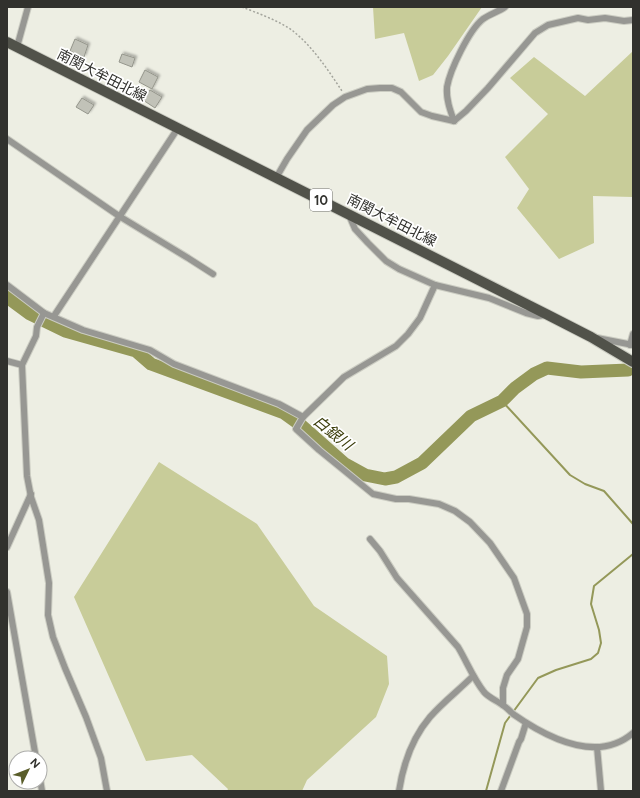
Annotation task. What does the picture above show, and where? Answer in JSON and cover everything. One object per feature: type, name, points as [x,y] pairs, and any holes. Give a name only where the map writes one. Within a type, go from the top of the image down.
[{"type":"main road","name":"南関大牟田北線","points":[[7,42],[548,315],[591,337],[633,362]]},
{"type":"street","points":[[17,48],[28,7]]},
{"type":"street","points":[[454,121],[448,101],[447,88],[454,68],[475,27],[484,18],[505,7]]},
{"type":"street","points":[[454,121],[488,88],[535,33],[548,25],[578,18],[588,20],[605,18],[624,21],[633,20]]},
{"type":"street","points":[[276,178],[306,130],[333,105],[346,97],[367,89],[392,88],[401,92],[421,112],[454,121]]},
{"type":"street","points":[[54,316],[178,128]]},
{"type":"street","points":[[7,139],[119,216],[213,274]]},
{"type":"street","points":[[349,214],[355,229],[386,261],[399,269],[435,285],[488,298],[526,314],[538,316],[548,315]]},
{"type":"street","points":[[7,285],[44,313],[54,316],[83,330],[150,350],[174,364],[279,404],[302,419]]},
{"type":"street","points":[[435,285],[420,318],[408,334],[396,346],[344,377],[302,419],[296,429],[373,494],[396,499],[409,499],[439,504],[455,511],[470,522],[490,542],[514,578],[527,614],[527,627],[523,645],[518,659],[507,675],[503,688],[503,705]]},
{"type":"street","points":[[44,313],[37,327],[36,336],[22,365],[28,476],[31,494],[39,520],[49,583],[48,615],[53,637],[94,738],[101,758],[107,791]]},
{"type":"street","points":[[591,337],[632,345],[633,334]]},
{"type":"street","points":[[7,361],[22,365]]},
{"type":"street","points":[[7,547],[31,494]]},
{"type":"street","points":[[370,539],[380,551],[397,578],[458,647],[473,676],[486,694],[503,705],[511,713],[549,736],[572,745],[601,748],[619,742],[633,733]]},
{"type":"street","points":[[7,592],[35,750]]},
{"type":"street","points":[[399,791],[406,762],[420,731],[431,716],[473,676]]},
{"type":"street","points":[[501,791],[510,770],[526,723]]},
{"type":"street","points":[[597,747],[601,791]]},
{"type":"path","points":[[242,7],[292,30],[309,46],[326,67],[346,97]]},
{"type":"green space","points":[[373,7],[482,7],[433,75],[419,81],[404,33],[375,39]]},
{"type":"green space","points":[[633,51],[633,197],[593,196],[594,243],[559,259],[517,208],[529,189],[505,157],[548,114],[510,78],[534,57],[585,96]]},
{"type":"green space","points":[[159,462],[257,524],[314,606],[387,656],[389,684],[376,717],[307,780],[302,791],[227,791],[228,789],[192,755],[146,761],[74,597]]},
{"type":"building","points":[[75,39],[88,45],[84,57],[70,51]]},
{"type":"building","points":[[122,54],[135,58],[132,67],[119,62]]},
{"type":"building","points":[[145,70],[158,77],[152,89],[139,82]]},
{"type":"building","points":[[150,90],[162,97],[155,108],[143,100]]},
{"type":"building","points":[[82,98],[94,105],[88,114],[76,107]]},
{"type":"waterway","name":"白銀川","points":[[7,297],[30,314],[65,331],[136,351],[151,364],[284,413],[302,426],[345,464],[365,475],[385,479],[396,477],[422,463],[471,416],[502,401],[515,388],[534,374],[547,368],[581,372],[628,370]]},
{"type":"waterway","points":[[502,401],[570,475],[585,484],[604,491],[633,524]]},
{"type":"waterway","points":[[486,791],[505,723],[538,678],[556,670],[591,659],[598,653],[601,643],[599,630],[591,604],[594,586],[633,554]]}]
